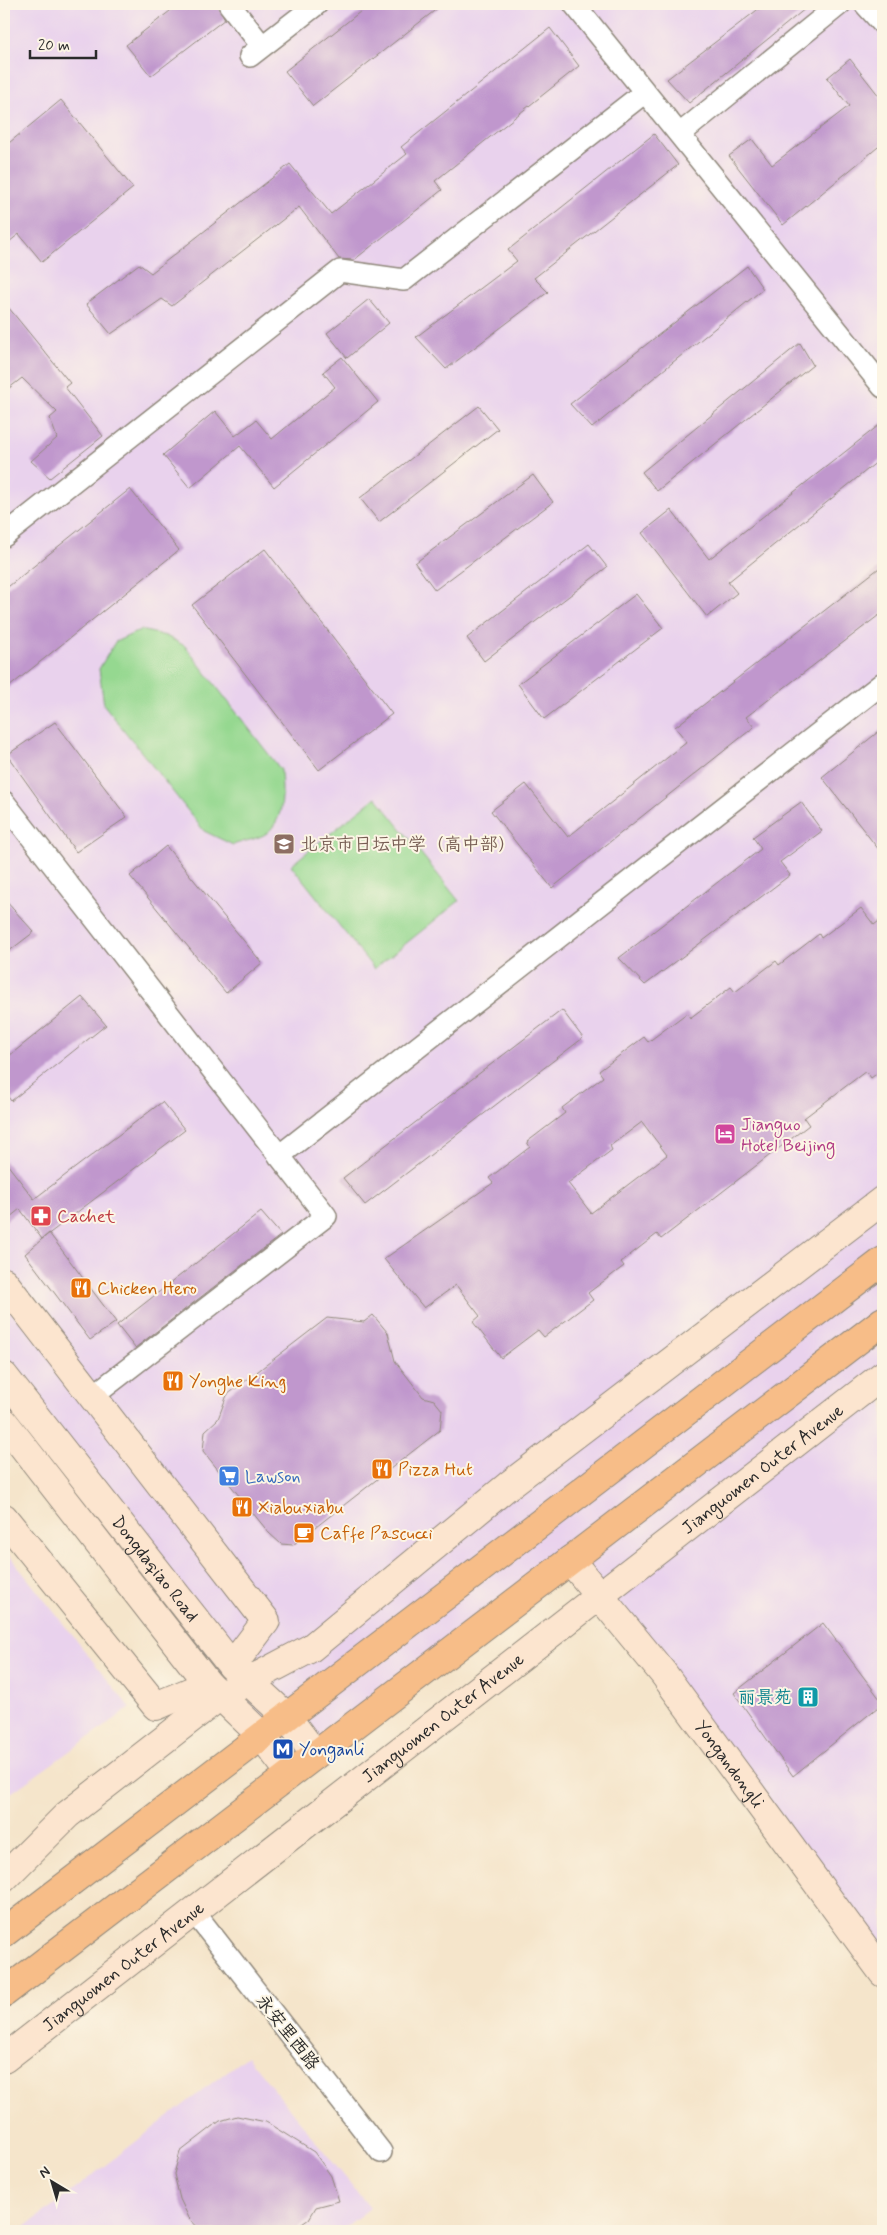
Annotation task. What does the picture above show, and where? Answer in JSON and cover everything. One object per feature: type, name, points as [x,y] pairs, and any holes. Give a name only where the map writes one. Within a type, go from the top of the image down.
[{"type":"highway","points":[[4,1933],[883,1261]]},
{"type":"highway","points":[[4,1993],[883,1321]]},
{"type":"street","points":[[228,4],[256,51],[316,4]]},
{"type":"street","points":[[574,4],[883,387]]},
{"type":"street","points":[[680,134],[840,4]]},
{"type":"street","points":[[865,4],[883,24]]},
{"type":"street","points":[[4,536],[340,271],[404,280],[646,92]]},
{"type":"street","points":[[279,1156],[883,683]]},
{"type":"street","points":[[4,802],[326,1216],[93,1396]]},
{"type":"street","points":[[7,1868],[214,1690],[240,1674],[311,1648],[510,1486],[883,1200]]},
{"type":"street","points":[[4,1282],[266,1621],[240,1674]]},
{"type":"street","name":"Dongdaqiao Road","points":[[4,1376],[240,1674],[286,1716],[315,1754]]},
{"type":"street","name":"Jianguomen Outer Avenue","points":[[4,2059],[883,1376]]},
{"type":"street","name":"Dongdaqiao Road","points":[[4,1422],[214,1690],[261,1736],[290,1773]]},
{"type":"street","points":[[4,1518],[156,1706],[214,1690]]},
{"type":"street","name":"Yongandongli","points":[[570,1560],[662,1673],[883,1973]]},
{"type":"street","name":"永安里西路","points":[[194,1912],[381,2152]]},
{"type":"shaded area","points":[[4,4],[883,4],[883,1967],[570,1560],[292,1761],[4,1406]]},
{"type":"shaded area","points":[[4,1549],[130,1708],[4,1798]]},
{"type":"shaded area","points":[[247,2056],[370,2208],[340,2231],[20,2231]]},
{"type":"green space","points":[[141,630],[166,636],[185,646],[281,770],[282,804],[280,812],[273,827],[264,835],[233,845],[204,831],[104,705],[99,669],[115,642]]},
{"type":"green space","points":[[376,797],[459,901],[374,969],[291,865]]},
{"type":"building","points":[[179,4],[217,4],[225,19],[151,76],[126,45]]},
{"type":"building","points":[[370,4],[443,4],[313,106],[285,71]]},
{"type":"building","points":[[765,4],[811,4],[689,103],[667,79]]},
{"type":"building","points":[[550,28],[579,66],[435,181],[442,190],[354,260],[339,259],[299,207],[172,306],[162,299],[111,334],[86,304],[139,264],[151,273],[290,164],[331,214],[407,154],[401,147]]},
{"type":"building","points":[[850,59],[883,101],[883,143],[783,225],[729,156],[752,139],[772,165],[849,106],[827,78]]},
{"type":"building","points":[[61,100],[133,188],[42,262],[19,234],[4,246],[4,147]]},
{"type":"building","points":[[654,134],[678,165],[534,278],[548,292],[446,369],[416,337],[517,261],[508,250]]},
{"type":"building","points":[[747,266],[763,289],[592,428],[570,404]]},
{"type":"building","points":[[369,299],[389,323],[347,358],[327,333]]},
{"type":"building","points":[[4,302],[70,383],[65,387],[103,436],[50,478],[31,461],[57,438],[50,418],[57,412],[22,378],[4,392]]},
{"type":"building","points":[[800,343],[813,365],[657,491],[642,472]]},
{"type":"building","points":[[342,357],[378,402],[274,487],[240,446],[190,488],[163,455],[215,411],[235,436],[256,420],[272,439],[335,387],[323,372]]},
{"type":"building","points":[[479,406],[498,429],[379,522],[360,498]]},
{"type":"building","points":[[883,422],[883,457],[728,582],[737,593],[707,617],[642,533],[671,510],[709,559]]},
{"type":"building","points":[[533,475],[553,502],[435,590],[415,563]]},
{"type":"building","points":[[130,489],[179,550],[4,691],[4,590]]},
{"type":"building","points":[[589,544],[607,567],[484,661],[467,638]]},
{"type":"building","points":[[265,549],[392,714],[319,770],[192,605]]},
{"type":"building","points":[[883,565],[883,612],[746,717],[754,727],[552,888],[491,811],[526,784],[568,837],[687,742],[675,727]]},
{"type":"building","points":[[636,594],[663,628],[544,719],[518,684]]},
{"type":"building","points":[[55,722],[127,817],[76,852],[7,755]]},
{"type":"building","points":[[883,728],[883,855],[822,777]]},
{"type":"building","points":[[801,802],[822,831],[780,862],[790,875],[645,985],[619,958],[761,849],[753,837]]},
{"type":"building","points":[[166,846],[262,963],[226,993],[130,876]]},
{"type":"building","points":[[4,899],[34,932],[4,955]]},
{"type":"building","name":"Jianguo Hotel Beijing","points":[[861,908],[874,925],[883,918],[883,1069],[871,1078],[866,1071],[804,1118],[809,1125],[661,1239],[657,1234],[621,1262],[624,1266],[588,1293],[593,1300],[544,1337],[538,1330],[501,1358],[473,1322],[480,1316],[456,1285],[424,1308],[384,1259],[493,1183],[489,1178],[530,1147],[527,1142],[565,1113],[562,1108],[603,1077],[599,1071],[644,1037],[648,1042],[687,1013],[690,1018],[731,987],[735,992],[776,961],[779,965],[819,934],[821,938]],"holes":[[[642,1122],[667,1155],[591,1213],[568,1183],[612,1150],[610,1146]]]},
{"type":"building","points":[[82,997],[106,1025],[11,1101],[4,1091],[4,1060]]},
{"type":"building","points":[[562,1010],[583,1038],[365,1205],[343,1178]]},
{"type":"building","points":[[162,1102],[185,1130],[42,1239],[20,1209],[4,1222],[4,1160],[34,1199]]},
{"type":"building","points":[[261,1212],[281,1235],[135,1348],[117,1325]]},
{"type":"building","points":[[49,1233],[116,1322],[90,1340],[25,1254]]},
{"type":"building","points":[[373,1315],[388,1333],[395,1361],[423,1397],[434,1400],[442,1410],[440,1430],[293,1545],[281,1544],[269,1533],[203,1451],[205,1431],[218,1419],[227,1395],[327,1318],[364,1322]]},
{"type":"building","name":"丽景苑","points":[[823,1623],[883,1703],[793,1776],[734,1693]]},
{"type":"building","points":[[237,2116],[266,2122],[314,2152],[331,2176],[339,2201],[316,2207],[309,2219],[292,2231],[201,2231],[189,2218],[180,2199],[174,2174],[180,2152],[220,2121]]},
{"type":"place","name":"北京市日坛中学（高中部）","points":[[284,844]]},
{"type":"place","name":"Jianguo Hotel Beijing","points":[[725,1134]]},
{"type":"place","name":"Cachet","points":[[41,1216]]},
{"type":"place","name":"Chicken Hero","points":[[81,1288]]},
{"type":"place","name":"Yonghe King","points":[[173,1381]]},
{"type":"place","name":"Pizza Hut","points":[[382,1469]]},
{"type":"place","name":"Lawson","points":[[229,1476]]},
{"type":"place","name":"Xiabuxiabu","points":[[242,1507]]},
{"type":"place","name":"Caffe Pascucci","points":[[304,1533]]},
{"type":"place","name":"丽景苑","points":[[808,1697]]},
{"type":"place","name":"Yonganli","points":[[283,1749]]}]
